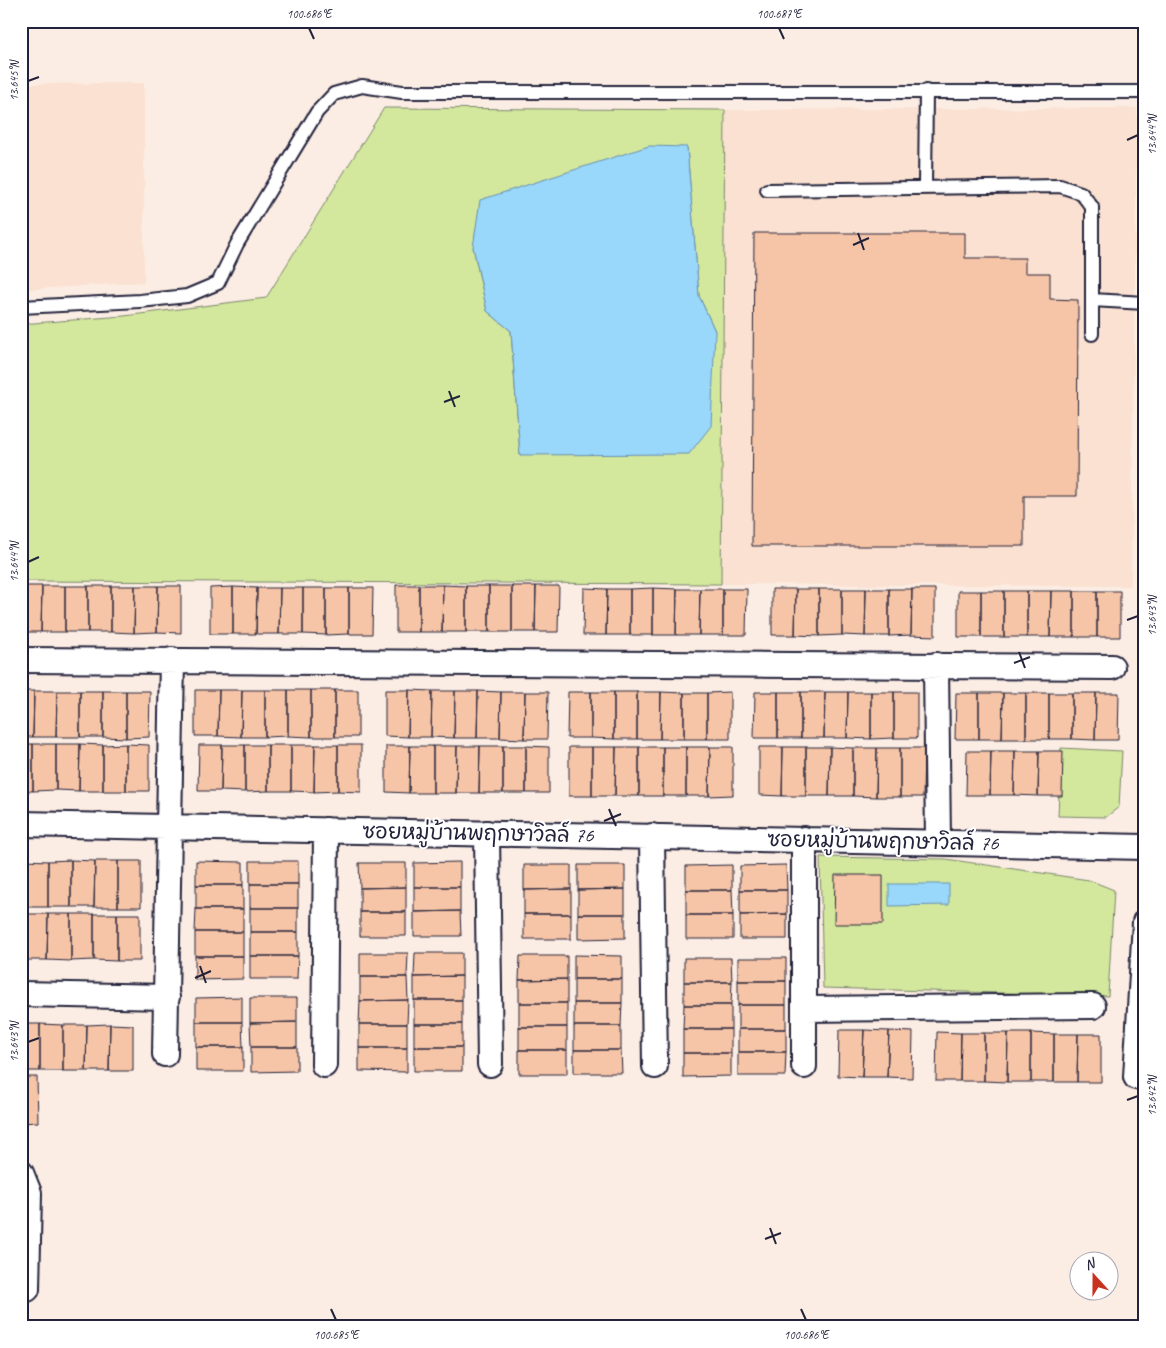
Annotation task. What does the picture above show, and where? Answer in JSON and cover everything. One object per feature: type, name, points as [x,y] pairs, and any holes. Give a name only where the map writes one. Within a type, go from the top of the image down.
[{"type":"street","points":[[21,660],[1112,667]]},
{"type":"street","points":[[165,1054],[172,660]]},
{"type":"street","points":[[936,665],[938,842]]},
{"type":"street","name":"ซอยหมู่บ้านพฤกษาวิลล์ 76","points":[[21,824],[1145,847]]},
{"type":"street","points":[[324,1065],[326,830]]},
{"type":"street","points":[[487,833],[490,1064]]},
{"type":"street","points":[[652,836],[655,1066]]},
{"type":"street","points":[[804,839],[804,1066]]},
{"type":"street","points":[[1136,1077],[1145,922]]},
{"type":"street","points":[[21,994],[166,997]]},
{"type":"street","points":[[804,1009],[1093,1006]]},
{"type":"street","points":[[21,1173],[28,1193],[27,1289]]},
{"type":"lane","points":[[21,307],[140,301],[187,296],[218,283],[237,244],[317,112],[334,94],[362,86],[402,92],[1145,92]]},
{"type":"lane","points":[[925,188],[926,91]]},
{"type":"lane","points":[[767,190],[1060,186],[1080,194],[1092,206],[1092,334]]},
{"type":"lane","points":[[1092,300],[1145,303]]},
{"type":"shaded area","points":[[144,83],[144,282],[21,290],[21,84]]},
{"type":"shaded area","points":[[1137,108],[1131,586],[721,584],[725,110]]},
{"type":"green space","points":[[384,108],[725,110],[721,584],[21,581],[21,324],[124,316],[266,298]],"holes":[[[687,148],[699,296],[715,331],[520,455],[511,331],[487,311],[473,247]]]},
{"type":"green space","points":[[1061,748],[1122,751],[1119,807],[1106,817],[1058,816]]},
{"type":"green space","points":[[820,857],[946,859],[1089,880],[1114,890],[1108,996],[823,988]]},
{"type":"water","points":[[649,146],[687,147],[699,296],[715,331],[711,426],[689,454],[520,455],[511,331],[487,311],[473,247],[480,200]]},
{"type":"water","points":[[889,884],[949,884],[949,905],[889,906]]},
{"type":"building","points":[[754,233],[965,233],[965,258],[1025,258],[1025,273],[1050,273],[1050,299],[1078,300],[1077,496],[1024,496],[1024,546],[752,546]]},
{"type":"building","points":[[396,585],[419,585],[419,632],[396,632]]},
{"type":"building","points":[[419,585],[443,585],[442,632],[419,632]]},
{"type":"building","points":[[443,585],[466,586],[466,632],[442,632]]},
{"type":"building","points":[[21,586],[42,586],[41,632],[21,632]]},
{"type":"building","points":[[42,586],[65,586],[65,632],[41,632]]},
{"type":"building","points":[[65,586],[88,586],[88,632],[65,632]]},
{"type":"building","points":[[88,586],[111,586],[111,632],[88,632]]},
{"type":"building","points":[[111,586],[135,586],[134,633],[111,632]]},
{"type":"building","points":[[135,586],[158,586],[157,632],[134,633]]},
{"type":"building","points":[[158,586],[181,586],[181,633],[157,632]]},
{"type":"building","points":[[466,586],[489,586],[489,632],[466,632]]},
{"type":"building","points":[[489,586],[512,586],[512,632],[489,632]]},
{"type":"building","points":[[512,586],[536,586],[535,632],[512,632]]},
{"type":"building","points":[[536,586],[559,586],[558,632],[535,632]]},
{"type":"building","points":[[233,587],[257,588],[256,634],[233,634]]},
{"type":"building","points":[[233,587],[233,634],[210,634],[210,588]]},
{"type":"building","points":[[257,588],[280,588],[279,634],[256,634]]},
{"type":"building","points":[[280,588],[303,588],[303,634],[279,634]]},
{"type":"building","points":[[303,588],[326,588],[326,635],[303,634]]},
{"type":"building","points":[[326,588],[349,588],[349,634],[326,635]]},
{"type":"building","points":[[349,588],[373,588],[372,634],[349,634]]},
{"type":"building","points":[[584,588],[607,589],[606,635],[583,635]]},
{"type":"building","points":[[653,588],[677,589],[676,635],[653,635]]},
{"type":"building","points":[[653,588],[653,635],[630,635],[630,589]]},
{"type":"building","points":[[607,589],[630,589],[630,635],[606,635]]},
{"type":"building","points":[[677,589],[700,589],[699,635],[676,635]]},
{"type":"building","points":[[700,589],[723,589],[723,635],[699,635]]},
{"type":"building","points":[[723,589],[747,589],[746,635],[723,635]]},
{"type":"building","points":[[772,589],[796,589],[795,635],[772,635]]},
{"type":"building","points":[[796,589],[819,589],[819,636],[795,635]]},
{"type":"building","points":[[819,589],[842,589],[842,635],[819,636]]},
{"type":"building","points":[[842,589],[866,589],[865,636],[842,635]]},
{"type":"building","points":[[866,589],[889,589],[889,636],[865,636]]},
{"type":"building","points":[[889,589],[912,589],[911,635],[889,636]]},
{"type":"building","points":[[912,589],[935,589],[935,636],[911,635]]},
{"type":"building","points":[[958,591],[981,591],[981,637],[958,637]]},
{"type":"building","points":[[981,591],[1004,591],[1004,637],[981,637]]},
{"type":"building","points":[[1004,591],[1027,591],[1027,637],[1004,637]]},
{"type":"building","points":[[1027,591],[1051,591],[1050,637],[1027,637]]},
{"type":"building","points":[[1051,591],[1074,591],[1074,637],[1050,637]]},
{"type":"building","points":[[1074,591],[1097,591],[1097,637],[1074,637]]},
{"type":"building","points":[[1097,591],[1120,591],[1120,637],[1097,637]]},
{"type":"building","points":[[195,690],[219,690],[218,736],[195,736]]},
{"type":"building","points":[[219,690],[242,690],[241,737],[218,736]]},
{"type":"building","points":[[242,690],[265,690],[265,737],[241,737]]},
{"type":"building","points":[[265,690],[288,690],[288,736],[265,737]]},
{"type":"building","points":[[288,690],[311,690],[311,737],[288,736]]},
{"type":"building","points":[[311,690],[335,690],[335,737],[311,737]]},
{"type":"building","points":[[335,690],[358,690],[358,737],[335,737]]},
{"type":"building","points":[[385,690],[409,690],[408,737],[385,736]]},
{"type":"building","points":[[409,690],[432,691],[431,737],[408,737]]},
{"type":"building","points":[[21,691],[34,691],[33,737],[21,737]]},
{"type":"building","points":[[34,691],[57,691],[56,737],[33,737]]},
{"type":"building","points":[[57,691],[80,691],[80,737],[56,737]]},
{"type":"building","points":[[80,691],[103,691],[103,737],[80,737]]},
{"type":"building","points":[[103,691],[126,691],[126,738],[103,737]]},
{"type":"building","points":[[126,691],[150,691],[149,737],[126,738]]},
{"type":"building","points":[[432,691],[455,691],[454,738],[431,737]]},
{"type":"building","points":[[455,691],[478,691],[477,738],[454,738]]},
{"type":"building","points":[[478,691],[501,692],[500,738],[477,738]]},
{"type":"building","points":[[501,692],[525,692],[524,739],[500,738]]},
{"type":"building","points":[[525,692],[548,692],[547,739],[524,739]]},
{"type":"building","points":[[568,692],[591,692],[591,738],[567,738]]},
{"type":"building","points":[[591,692],[614,692],[614,739],[591,738]]},
{"type":"building","points":[[614,692],[637,692],[637,739],[614,739]]},
{"type":"building","points":[[637,692],[661,692],[660,739],[637,739]]},
{"type":"building","points":[[661,692],[684,693],[684,739],[660,739]]},
{"type":"building","points":[[730,692],[730,739],[707,739],[707,693]]},
{"type":"building","points":[[755,692],[778,692],[778,738],[754,738]]},
{"type":"building","points":[[778,692],[801,692],[801,738],[778,738]]},
{"type":"building","points":[[801,692],[825,692],[824,738],[801,738]]},
{"type":"building","points":[[825,692],[848,692],[847,738],[824,738]]},
{"type":"building","points":[[848,692],[871,692],[871,739],[847,738]]},
{"type":"building","points":[[871,692],[894,692],[894,738],[871,739]]},
{"type":"building","points":[[894,692],[917,692],[917,738],[894,738]]},
{"type":"building","points":[[684,693],[707,693],[707,739],[684,739]]},
{"type":"building","points":[[956,693],[979,693],[979,739],[955,739]]},
{"type":"building","points":[[979,693],[1003,693],[1002,739],[979,739]]},
{"type":"building","points":[[1003,693],[1026,693],[1026,739],[1002,739]]},
{"type":"building","points":[[1026,693],[1049,693],[1049,739],[1026,739]]},
{"type":"building","points":[[1049,693],[1072,693],[1072,739],[1049,739]]},
{"type":"building","points":[[1072,693],[1096,693],[1095,740],[1072,739]]},
{"type":"building","points":[[1096,693],[1119,693],[1118,740],[1095,740]]},
{"type":"building","points":[[21,744],[33,744],[33,791],[21,791]]},
{"type":"building","points":[[33,744],[56,744],[56,790],[33,791]]},
{"type":"building","points":[[56,744],[80,744],[79,791],[56,790]]},
{"type":"building","points":[[80,744],[103,745],[103,791],[79,791]]},
{"type":"building","points":[[126,744],[149,745],[149,791],[126,791]]},
{"type":"building","points":[[126,744],[126,791],[103,791],[103,745]]},
{"type":"building","points":[[199,745],[222,745],[221,791],[198,791]]},
{"type":"building","points":[[222,745],[245,745],[245,792],[221,791]]},
{"type":"building","points":[[245,745],[268,745],[268,791],[245,792]]},
{"type":"building","points":[[268,745],[291,745],[291,791],[268,791]]},
{"type":"building","points":[[291,745],[315,745],[314,792],[291,791]]},
{"type":"building","points":[[315,745],[338,745],[338,791],[314,792]]},
{"type":"building","points":[[338,745],[361,745],[361,792],[338,791]]},
{"type":"building","points":[[386,746],[410,746],[409,793],[386,792]]},
{"type":"building","points":[[410,746],[433,746],[433,793],[409,793]]},
{"type":"building","points":[[433,746],[457,746],[456,793],[433,793]]},
{"type":"building","points":[[457,746],[480,746],[479,793],[456,793]]},
{"type":"building","points":[[480,746],[503,746],[503,793],[479,793]]},
{"type":"building","points":[[503,746],[526,746],[526,793],[503,793]]},
{"type":"building","points":[[526,746],[549,747],[549,793],[526,793]]},
{"type":"building","points":[[569,747],[592,747],[592,796],[569,796]]},
{"type":"building","points":[[592,747],[616,747],[615,796],[592,796]]},
{"type":"building","points":[[616,747],[639,747],[639,796],[615,796]]},
{"type":"building","points":[[639,747],[663,747],[663,796],[639,796]]},
{"type":"building","points":[[663,747],[686,747],[686,796],[663,796]]},
{"type":"building","points":[[686,747],[710,747],[709,796],[686,796]]},
{"type":"building","points":[[710,747],[733,747],[733,795],[709,796]]},
{"type":"building","points":[[759,747],[783,747],[782,796],[759,795]]},
{"type":"building","points":[[783,747],[806,747],[806,796],[782,796]]},
{"type":"building","points":[[806,747],[830,747],[829,796],[806,796]]},
{"type":"building","points":[[830,747],[853,748],[853,796],[829,796]]},
{"type":"building","points":[[853,748],[877,748],[876,797],[853,796]]},
{"type":"building","points":[[877,748],[900,748],[900,797],[876,797]]},
{"type":"building","points":[[900,748],[924,748],[923,797],[900,797]]},
{"type":"building","points":[[967,751],[991,751],[990,795],[966,795]]},
{"type":"building","points":[[991,751],[1015,751],[1014,795],[990,795]]},
{"type":"building","points":[[1015,751],[1039,751],[1038,796],[1014,795]]},
{"type":"building","points":[[1039,751],[1063,751],[1062,796],[1038,796]]},
{"type":"building","points":[[21,860],[25,860],[25,907],[21,907]]},
{"type":"building","points":[[25,860],[48,861],[48,907],[25,907]]},
{"type":"building","points":[[71,860],[95,861],[94,907],[71,907]]},
{"type":"building","points":[[71,860],[71,907],[48,907],[48,861]]},
{"type":"building","points":[[95,861],[118,861],[118,907],[94,907]]},
{"type":"building","points":[[118,861],[141,861],[141,907],[118,907]]},
{"type":"building","points":[[196,861],[243,862],[243,885],[196,885]]},
{"type":"building","points":[[250,861],[298,861],[298,884],[250,884]]},
{"type":"building","points":[[460,862],[460,887],[414,887],[414,863]]},
{"type":"building","points":[[359,863],[406,863],[406,887],[360,888]]},
{"type":"building","points":[[524,865],[571,865],[571,889],[524,890]]},
{"type":"building","points":[[578,865],[625,865],[625,889],[578,890]]},
{"type":"building","points":[[732,865],[732,890],[686,890],[686,866]]},
{"type":"building","points":[[786,865],[787,890],[740,890],[740,866]]},
{"type":"building","points":[[835,875],[883,875],[883,924],[834,924]]},
{"type":"building","points":[[250,884],[298,884],[298,908],[250,908]]},
{"type":"building","points":[[196,885],[243,885],[243,909],[196,909]]},
{"type":"building","points":[[406,887],[406,912],[360,912],[360,888]]},
{"type":"building","points":[[414,887],[460,887],[460,911],[414,912]]},
{"type":"building","points":[[571,889],[571,914],[524,914],[524,890]]},
{"type":"building","points":[[625,889],[625,914],[578,914],[578,890]]},
{"type":"building","points":[[686,890],[732,890],[733,915],[686,915]]},
{"type":"building","points":[[740,890],[787,890],[787,914],[740,915]]},
{"type":"building","points":[[250,908],[298,908],[298,932],[250,932]]},
{"type":"building","points":[[196,909],[243,909],[243,932],[195,932]]},
{"type":"building","points":[[460,911],[461,936],[414,936],[414,912]]},
{"type":"building","points":[[360,912],[406,912],[406,936],[360,936]]},
{"type":"building","points":[[21,914],[24,914],[24,960],[21,960]]},
{"type":"building","points":[[24,914],[48,914],[47,960],[24,960]]},
{"type":"building","points":[[48,914],[71,914],[71,961],[47,960]]},
{"type":"building","points":[[71,914],[94,914],[94,960],[71,961]]},
{"type":"building","points":[[94,914],[117,914],[117,961],[94,960]]},
{"type":"building","points":[[117,914],[140,914],[140,961],[117,961]]},
{"type":"building","points":[[524,914],[571,914],[571,939],[524,939]]},
{"type":"building","points":[[578,914],[625,914],[625,938],[578,939]]},
{"type":"building","points":[[787,914],[787,939],[740,939],[740,915]]},
{"type":"building","points":[[686,915],[733,915],[733,939],[686,939]]},
{"type":"building","points":[[195,932],[243,932],[243,956],[195,956]]},
{"type":"building","points":[[250,932],[298,932],[298,956],[250,956]]},
{"type":"building","points":[[360,953],[408,953],[407,977],[360,977]]},
{"type":"building","points":[[415,953],[462,953],[462,976],[414,977]]},
{"type":"building","points":[[574,955],[622,956],[622,979],[574,979]]},
{"type":"building","points":[[195,956],[243,956],[243,979],[195,980]]},
{"type":"building","points":[[250,956],[298,956],[297,979],[250,979]]},
{"type":"building","points":[[520,956],[567,956],[567,979],[519,980]]},
{"type":"building","points":[[684,958],[731,958],[732,982],[684,982]]},
{"type":"building","points":[[738,958],[786,958],[786,981],[738,981]]},
{"type":"building","points":[[462,976],[462,1000],[414,1000],[414,977]]},
{"type":"building","points":[[360,977],[407,977],[408,1000],[360,1001]]},
{"type":"building","points":[[567,979],[567,1003],[519,1003],[519,980]]},
{"type":"building","points":[[574,979],[622,979],[622,1003],[574,1003]]},
{"type":"building","points":[[738,981],[786,981],[786,1005],[738,1005]]},
{"type":"building","points":[[684,982],[732,982],[731,1005],[684,1005]]},
{"type":"building","points":[[242,997],[242,1022],[196,1022],[196,998]]},
{"type":"building","points":[[250,998],[297,998],[297,1022],[250,1023]]},
{"type":"building","points":[[408,1000],[407,1024],[359,1024],[360,1001]]},
{"type":"building","points":[[414,1000],[462,1000],[462,1024],[414,1024]]},
{"type":"building","points":[[519,1003],[567,1003],[567,1027],[519,1027]]},
{"type":"building","points":[[574,1003],[622,1003],[621,1026],[574,1026]]},
{"type":"building","points":[[684,1005],[731,1005],[731,1029],[683,1029]]},
{"type":"building","points":[[738,1005],[786,1005],[786,1029],[738,1029]]},
{"type":"building","points":[[196,1022],[242,1022],[243,1047],[196,1047]]},
{"type":"building","points":[[297,1022],[297,1047],[251,1047],[250,1023]]},
{"type":"building","points":[[21,1024],[40,1024],[40,1071],[21,1071]]},
{"type":"building","points":[[40,1024],[63,1025],[63,1071],[40,1071]]},
{"type":"building","points":[[110,1024],[133,1025],[133,1071],[109,1071]]},
{"type":"building","points":[[110,1024],[109,1071],[86,1071],[87,1025]]},
{"type":"building","points":[[359,1024],[407,1024],[407,1048],[359,1048]]},
{"type":"building","points":[[414,1024],[462,1024],[462,1047],[414,1047]]},
{"type":"building","points":[[63,1025],[87,1025],[86,1071],[63,1071]]},
{"type":"building","points":[[574,1026],[621,1026],[621,1050],[574,1050]]},
{"type":"building","points":[[519,1027],[567,1027],[567,1050],[519,1050]]},
{"type":"building","points":[[683,1029],[731,1029],[731,1053],[683,1053]]},
{"type":"building","points":[[738,1029],[786,1029],[786,1052],[738,1052]]},
{"type":"building","points":[[839,1030],[864,1030],[862,1077],[838,1076]]},
{"type":"building","points":[[864,1030],[889,1031],[887,1077],[862,1077]]},
{"type":"building","points":[[889,1031],[913,1032],[912,1078],[887,1077]]},
{"type":"building","points":[[937,1032],[961,1033],[960,1081],[936,1081]]},
{"type":"building","points":[[961,1033],[984,1033],[984,1081],[960,1081]]},
{"type":"building","points":[[984,1033],[1008,1033],[1007,1082],[984,1081]]},
{"type":"building","points":[[1008,1033],[1031,1033],[1031,1082],[1007,1082]]},
{"type":"building","points":[[1031,1033],[1054,1034],[1054,1082],[1031,1082]]},
{"type":"building","points":[[1054,1034],[1078,1034],[1077,1082],[1054,1082]]},
{"type":"building","points":[[1078,1034],[1101,1034],[1101,1082],[1077,1082]]},
{"type":"building","points":[[196,1047],[243,1047],[243,1071],[196,1071]]},
{"type":"building","points":[[251,1047],[297,1047],[297,1071],[251,1072]]},
{"type":"building","points":[[414,1047],[462,1047],[462,1071],[414,1071]]},
{"type":"building","points":[[359,1048],[407,1048],[407,1072],[359,1071]]},
{"type":"building","points":[[519,1050],[567,1050],[567,1074],[519,1074]]},
{"type":"building","points":[[574,1050],[621,1050],[622,1073],[574,1073]]},
{"type":"building","points":[[738,1052],[786,1052],[785,1076],[738,1076]]},
{"type":"building","points":[[683,1053],[731,1053],[731,1076],[683,1077]]},
{"type":"building","points":[[21,1077],[37,1077],[38,1122],[21,1123]]}]
